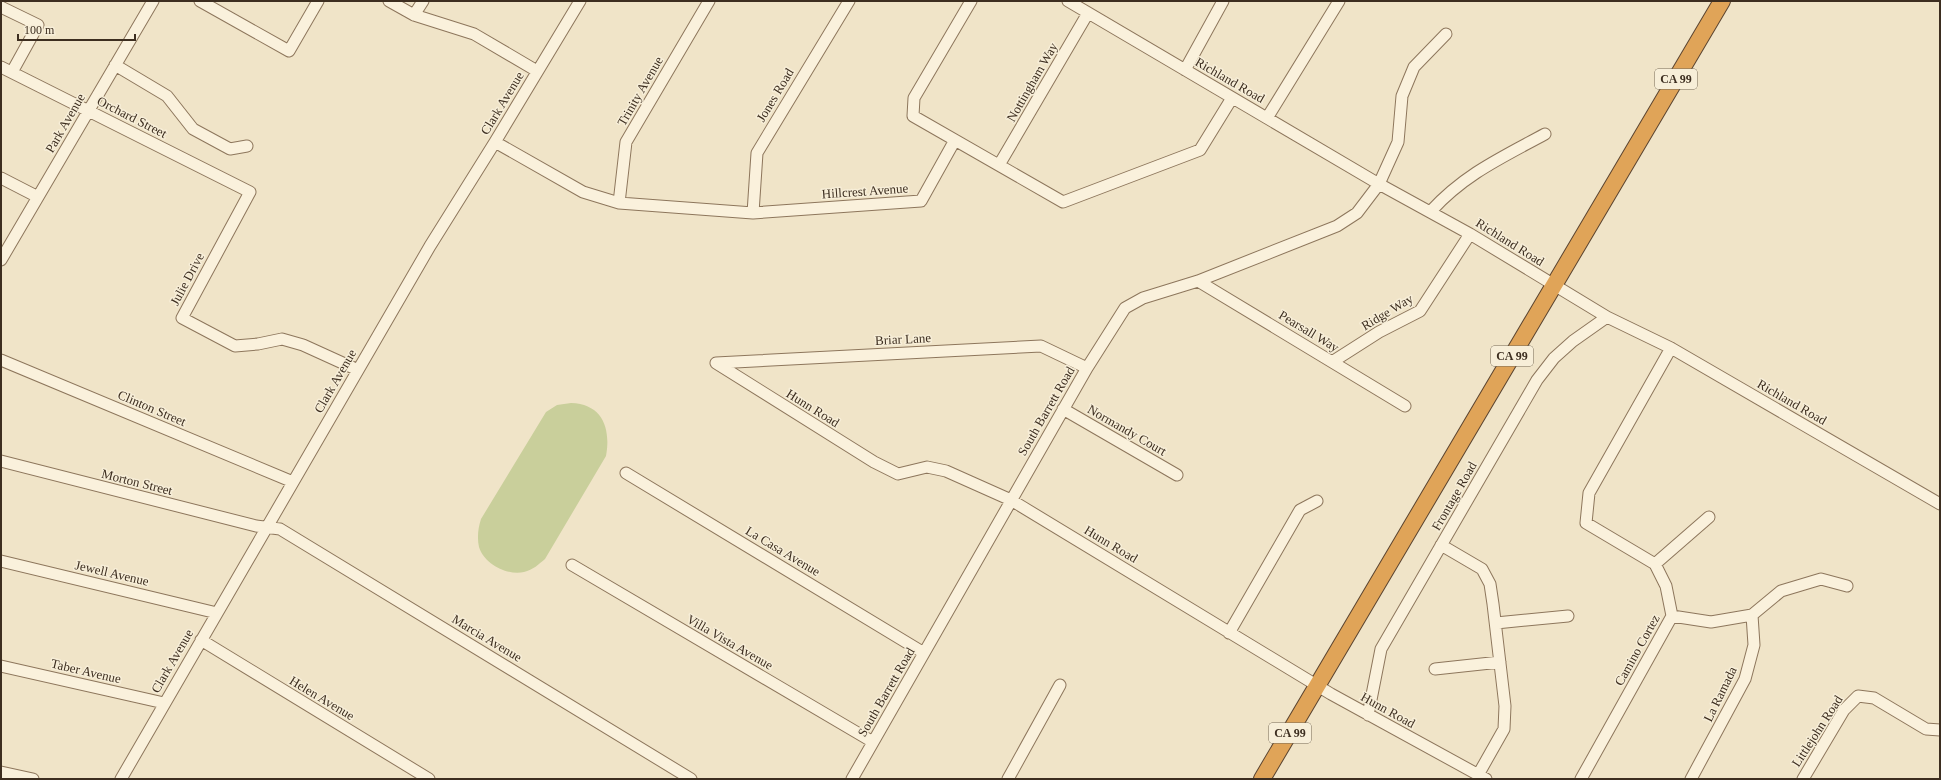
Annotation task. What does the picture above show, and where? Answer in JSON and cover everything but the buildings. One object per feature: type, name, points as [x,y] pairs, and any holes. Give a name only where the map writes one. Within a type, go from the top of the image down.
[{"type":"highway","name":"CA 99","points":[[1262,779],[1318,687],[1722,1]]},
{"type":"street","name":"Park Avenue","points":[[1,260],[153,1]]},
{"type":"street","points":[[200,1],[289,51],[318,1]]},
{"type":"street","points":[[388,1],[414,15],[474,34],[537,72]]},
{"type":"street","points":[[414,15],[423,1]]},
{"type":"street","name":"Clark Avenue","points":[[121,779],[430,246],[580,1]]},
{"type":"street","name":"Trinity Avenue","points":[[619,203],[626,142],[709,1]]},
{"type":"street","points":[[971,1],[914,98],[913,116],[1063,202],[1200,150],[1232,98]]},
{"type":"street","name":"Richland Road","points":[[1068,1],[1379,184],[1431,211],[1553,286],[1607,317],[1671,348],[1940,504]]},
{"type":"street","points":[[1185,70],[1223,1]]},
{"type":"street","points":[[1267,118],[1338,1]]},
{"type":"street","name":"Jones Road","points":[[753,213],[757,153],[846,2]]},
{"type":"street","points":[[1,7],[38,25],[12,72]]},
{"type":"street","name":"Nottingham Way","points":[[999,165],[1088,13]]},
{"type":"street","name":"South Barrett Road","points":[[852,779],[1063,409],[1125,308],[1143,298],[1198,281],[1337,226],[1357,213],[1379,184],[1398,142],[1402,96],[1414,67],[1446,34]]},
{"type":"street","points":[[115,65],[167,96],[193,129],[230,149],[247,146]]},
{"type":"street","name":"Orchard Street","points":[[1,67],[250,192]]},
{"type":"street","points":[[1431,211],[1448,192],[1478,170],[1545,134]]},
{"type":"street","name":"Hillcrest Avenue","points":[[495,142],[583,192],[619,203],[753,213],[921,201],[955,140]]},
{"type":"street","points":[[1,178],[38,197]]},
{"type":"street","name":"Julie Drive","points":[[250,192],[182,318],[235,346],[258,344],[282,339],[303,345],[358,370]]},
{"type":"street","name":"Ridge Way","points":[[1332,362],[1379,332],[1420,311],[1470,234]]},
{"type":"street","name":"Pearsall Way","points":[[1198,281],[1405,406]]},
{"type":"street","name":"Frontage Road","points":[[1368,716],[1381,649],[1537,380],[1554,358],[1574,341],[1607,317]]},
{"type":"street","name":"Briar Lane","points":[[716,363],[1041,346],[1087,368]]},
{"type":"street","points":[[1671,348],[1589,493],[1586,522],[1655,564],[1709,517]]},
{"type":"street","name":"Clinton Street","points":[[1,360],[293,482]]},
{"type":"street","name":"Hunn Road","points":[[716,363],[874,462],[898,474],[927,466],[946,471],[1011,500],[1318,687],[1368,716],[1482,777]]},
{"type":"street","name":"Normandy Court","points":[[1063,409],[1177,475]]},
{"type":"street","name":"Morton Street","points":[[1,461],[266,528]]},
{"type":"street","name":"La Casa Avenue","points":[[626,473],[924,652]]},
{"type":"street","points":[[1228,632],[1300,510],[1317,501]]},
{"type":"street","name":"Marcia Avenue","points":[[266,528],[283,531],[691,779]]},
{"type":"street","points":[[1441,545],[1482,569],[1490,584],[1505,706],[1504,729],[1482,777]]},
{"type":"street","name":"Jewell Avenue","points":[[1,561],[217,613]]},
{"type":"street","name":"Camino Cortez","points":[[1581,779],[1672,616],[1666,586],[1655,564]]},
{"type":"street","name":"Villa Vista Avenue","points":[[572,565],[873,742]]},
{"type":"street","points":[[1672,616],[1711,622],[1752,615],[1781,591],[1821,579],[1847,586]]},
{"type":"street","name":"La Ramada","points":[[1691,779],[1745,679],[1754,645],[1752,615]]},
{"type":"street","points":[[1496,623],[1568,616]]},
{"type":"street","name":"Helen Avenue","points":[[201,640],[429,779]]},
{"type":"street","points":[[1435,669],[1500,662]]},
{"type":"street","name":"Taber Avenue","points":[[1,666],[164,703]]},
{"type":"street","points":[[1008,779],[1060,685]]},
{"type":"street","name":"Littlejohn Road","points":[[1803,779],[1844,710],[1858,696],[1874,698],[1926,729],[1940,730]]},
{"type":"street","points":[[1,772],[33,779]]},
{"type":"green space","points":[[571,403],[582,404],[591,408],[602,420],[606,428],[607,436],[606,456],[545,559],[538,565],[524,572],[518,573],[504,570],[486,559],[479,547],[478,537],[481,519],[546,412],[557,405]]}]
